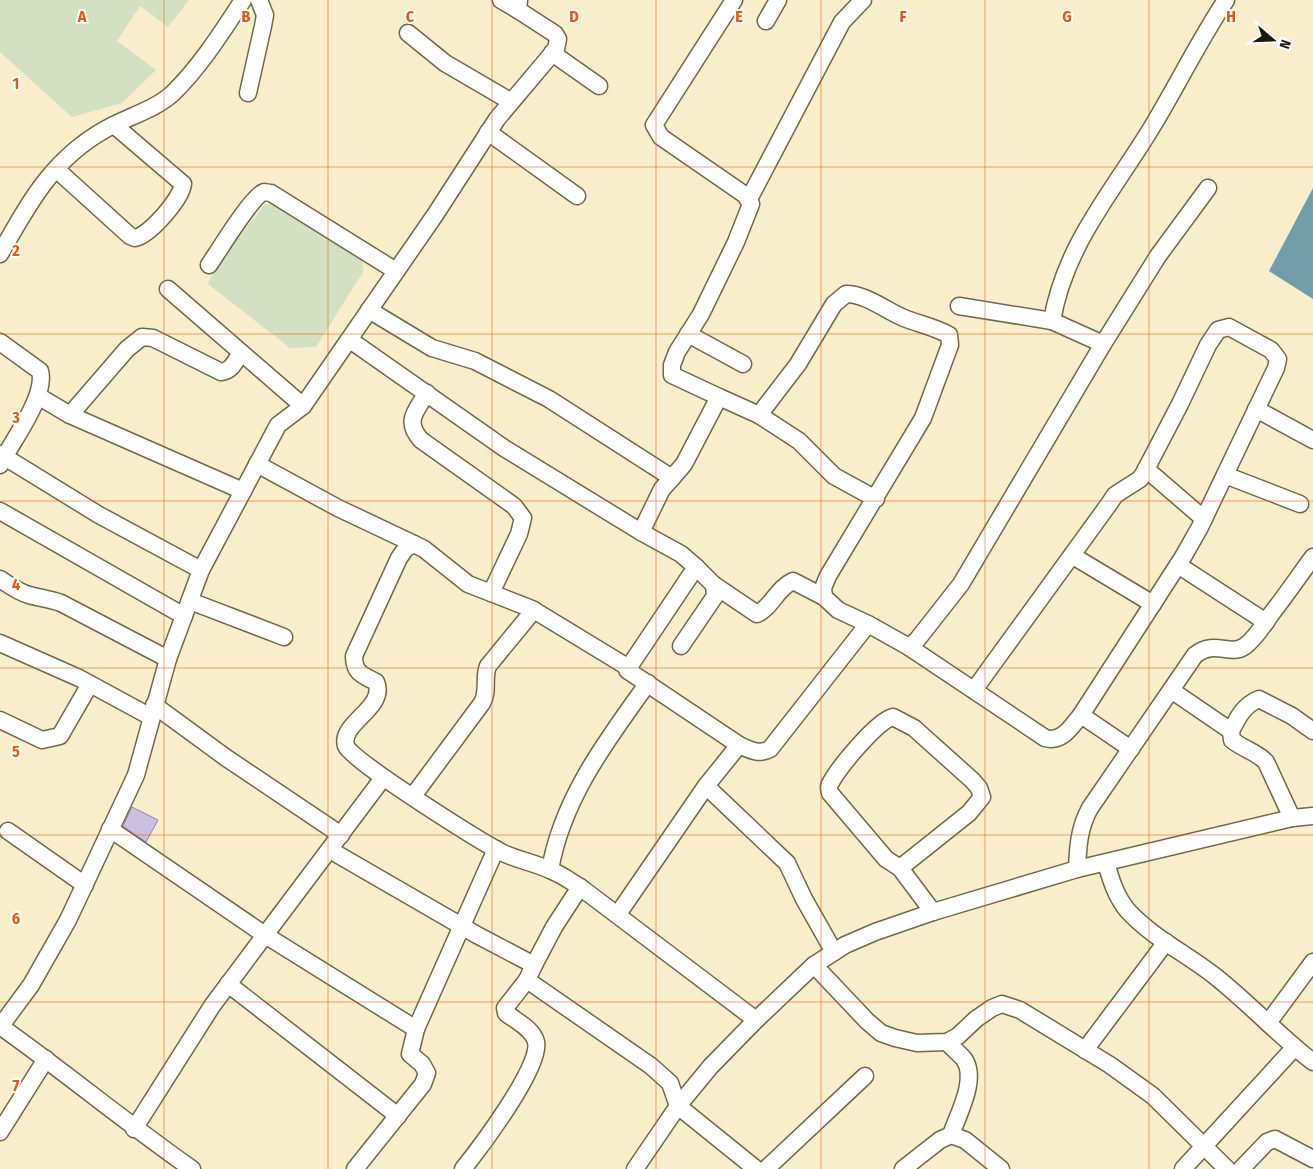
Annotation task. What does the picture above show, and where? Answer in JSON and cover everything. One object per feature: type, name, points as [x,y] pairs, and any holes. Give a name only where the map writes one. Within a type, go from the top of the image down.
[{"type":"street","points":[[0,254],[34,195],[56,169],[86,141],[161,102],[172,94],[219,36],[243,0]]},
{"type":"street","points":[[248,93],[263,26],[263,7],[259,0]]},
{"type":"street","points":[[192,1169],[134,1129],[46,1059],[0,1026],[31,985],[68,920],[136,775],[152,711],[168,659],[201,570],[278,425],[302,406],[350,340],[488,132],[510,101],[552,53],[558,43],[555,34],[518,5],[500,0]]},
{"type":"street","points":[[734,0],[654,125],[661,137],[749,199]]},
{"type":"street","points":[[766,22],[778,0]]},
{"type":"street","points":[[1052,321],[1062,286],[1088,225],[1151,129],[1222,1]]},
{"type":"street","points":[[856,2],[842,22],[749,199],[750,209],[736,242],[672,365],[672,375],[759,415],[799,441],[834,476],[876,499]]},
{"type":"street","points":[[408,34],[445,63],[510,101]]},
{"type":"street","points":[[552,53],[599,86]]},
{"type":"street","points":[[56,169],[130,236],[135,238],[149,232],[180,195],[183,184],[114,125]]},
{"type":"street","points":[[488,132],[577,196]]},
{"type":"street","points":[[909,647],[961,584],[1103,344],[1158,256],[1208,188]]},
{"type":"street","points":[[209,265],[244,214],[257,197],[264,192],[271,193],[396,270]]},
{"type":"street","points":[[0,221],[13,231]]},
{"type":"street","points":[[168,289],[302,406]]},
{"type":"street","points":[[759,415],[798,364],[834,304],[846,294],[864,298],[949,335],[950,345],[923,418],[828,576],[823,588],[824,597]]},
{"type":"street","points":[[959,306],[1052,321],[1103,344]]},
{"type":"street","points":[[369,310],[432,348],[475,361],[549,398],[672,478]]},
{"type":"street","points":[[350,340],[519,457],[640,532],[681,554],[714,585],[757,614],[764,611],[785,584],[793,581],[824,597],[838,610],[909,647],[1045,738],[1054,741],[1061,738],[1081,715],[1178,565],[1204,519],[1276,368],[1278,359],[1276,354],[1229,327],[1218,330],[1208,345],[1180,404],[1140,479],[1115,495],[1073,556],[974,690]]},
{"type":"street","points":[[688,334],[743,364]]},
{"type":"street","points":[[70,415],[128,349],[142,338],[153,338],[220,372],[227,372],[241,353]]},
{"type":"street","points":[[0,342],[40,371],[42,379],[38,396],[1,458],[99,515],[201,570]]},
{"type":"street","points":[[427,393],[413,417],[412,426],[415,433],[421,440],[514,506],[523,518],[519,534],[491,593]]},
{"type":"street","points":[[38,396],[70,415],[243,491]]},
{"type":"street","points":[[640,532],[662,489],[684,464],[718,397]]},
{"type":"street","points":[[1256,409],[1313,440]]},
{"type":"street","points":[[257,464],[338,508],[424,549],[468,584],[534,610],[629,668]]},
{"type":"street","points":[[1146,469],[1204,519]]},
{"type":"street","points":[[1225,475],[1300,504]]},
{"type":"street","points":[[0,511],[187,608],[284,637]]},
{"type":"street","points":[[414,544],[406,548],[399,558],[354,656],[354,667],[359,674],[376,682],[378,688],[377,697],[346,735],[345,745],[348,752],[383,778],[496,849],[550,870],[580,887],[756,1020]]},
{"type":"street","points":[[1073,556],[1153,604]]},
{"type":"street","points":[[1077,869],[1082,823],[1195,655],[1202,649],[1212,647],[1234,650],[1244,647],[1266,622],[1313,557]]},
{"type":"street","points":[[1178,565],[1266,622]]},
{"type":"street","points":[[696,567],[627,670],[740,745],[754,751],[763,752],[770,749],[868,624]]},
{"type":"street","points":[[0,579],[18,591],[46,597],[61,603],[168,659]]},
{"type":"street","points":[[681,646],[715,596],[714,585]]},
{"type":"street","points":[[413,796],[485,698],[488,666],[534,610]]},
{"type":"street","points":[[0,643],[152,711],[225,757],[341,835]]},
{"type":"street","points":[[550,870],[563,823],[589,769],[648,683]]},
{"type":"street","points":[[0,720],[42,740],[60,736],[90,684]]},
{"type":"street","points":[[1172,690],[1230,731],[1232,740],[1240,746],[1260,755],[1266,762],[1292,818]]},
{"type":"street","points":[[1230,731],[1241,712],[1250,703],[1259,699],[1292,716],[1313,730]]},
{"type":"street","points":[[1081,715],[1131,749]]},
{"type":"street","points":[[900,868],[969,813],[982,797],[980,788],[972,780],[914,728],[893,716],[885,719],[874,729],[829,787],[830,793],[886,859],[900,868],[933,912]]},
{"type":"street","points":[[618,914],[706,786],[740,745]]},
{"type":"street","points":[[134,1129],[212,1006],[383,778]]},
{"type":"street","points":[[706,786],[787,863],[804,899],[834,952]]},
{"type":"street","points":[[635,1169],[678,1106],[711,1066],[814,965],[834,952],[875,932],[933,912],[1077,869],[1292,818],[1313,816]]},
{"type":"street","points":[[110,829],[265,935],[416,1029]]},
{"type":"street","points":[[8,831],[84,885]]},
{"type":"street","points":[[355,1169],[417,1094],[427,1074],[422,1064],[410,1054],[416,1029],[496,849]]},
{"type":"street","points":[[330,850],[461,926],[534,965]]},
{"type":"street","points":[[1106,863],[1115,891],[1127,909],[1143,925],[1217,978],[1294,1048],[1313,1062]]},
{"type":"street","points":[[463,1169],[494,1129],[518,1091],[535,1054],[537,1044],[534,1037],[506,1013],[505,1008],[527,980],[554,927],[580,887]]},
{"type":"street","points":[[1085,1050],[1166,942]]},
{"type":"street","points":[[1268,1023],[1313,962]]},
{"type":"street","points":[[814,965],[881,1033],[917,1043],[947,1042],[958,1036],[976,1019],[992,1008],[1002,1004],[1020,1010],[1110,1065],[1153,1096],[1227,1169]]},
{"type":"street","points":[[527,980],[651,1066],[670,1083],[678,1106],[756,1169]]},
{"type":"street","points":[[228,984],[398,1116]]},
{"type":"street","points":[[947,1042],[964,1059],[969,1070],[970,1080],[951,1135]]},
{"type":"street","points":[[1183,1169],[1294,1048]]},
{"type":"street","points":[[0,1132],[46,1059]]},
{"type":"street","points":[[766,1169],[865,1076]]},
{"type":"street","points":[[903,1169],[940,1140],[951,1135],[966,1140],[1001,1169]]},
{"type":"street","points":[[1241,1169],[1267,1142],[1275,1139],[1285,1142],[1313,1159]]},
{"type":"green space","points":[[0,0],[189,0],[168,27],[140,6],[117,41],[156,70],[122,103],[72,117],[0,52]]},
{"type":"green space","points":[[284,199],[362,253],[363,272],[316,347],[290,348],[208,284],[214,269],[264,205]]},
{"type":"water","points":[[1313,188],[1313,299],[1269,271]]},
{"type":"building","points":[[132,807],[158,820],[146,842],[123,826]]}]
